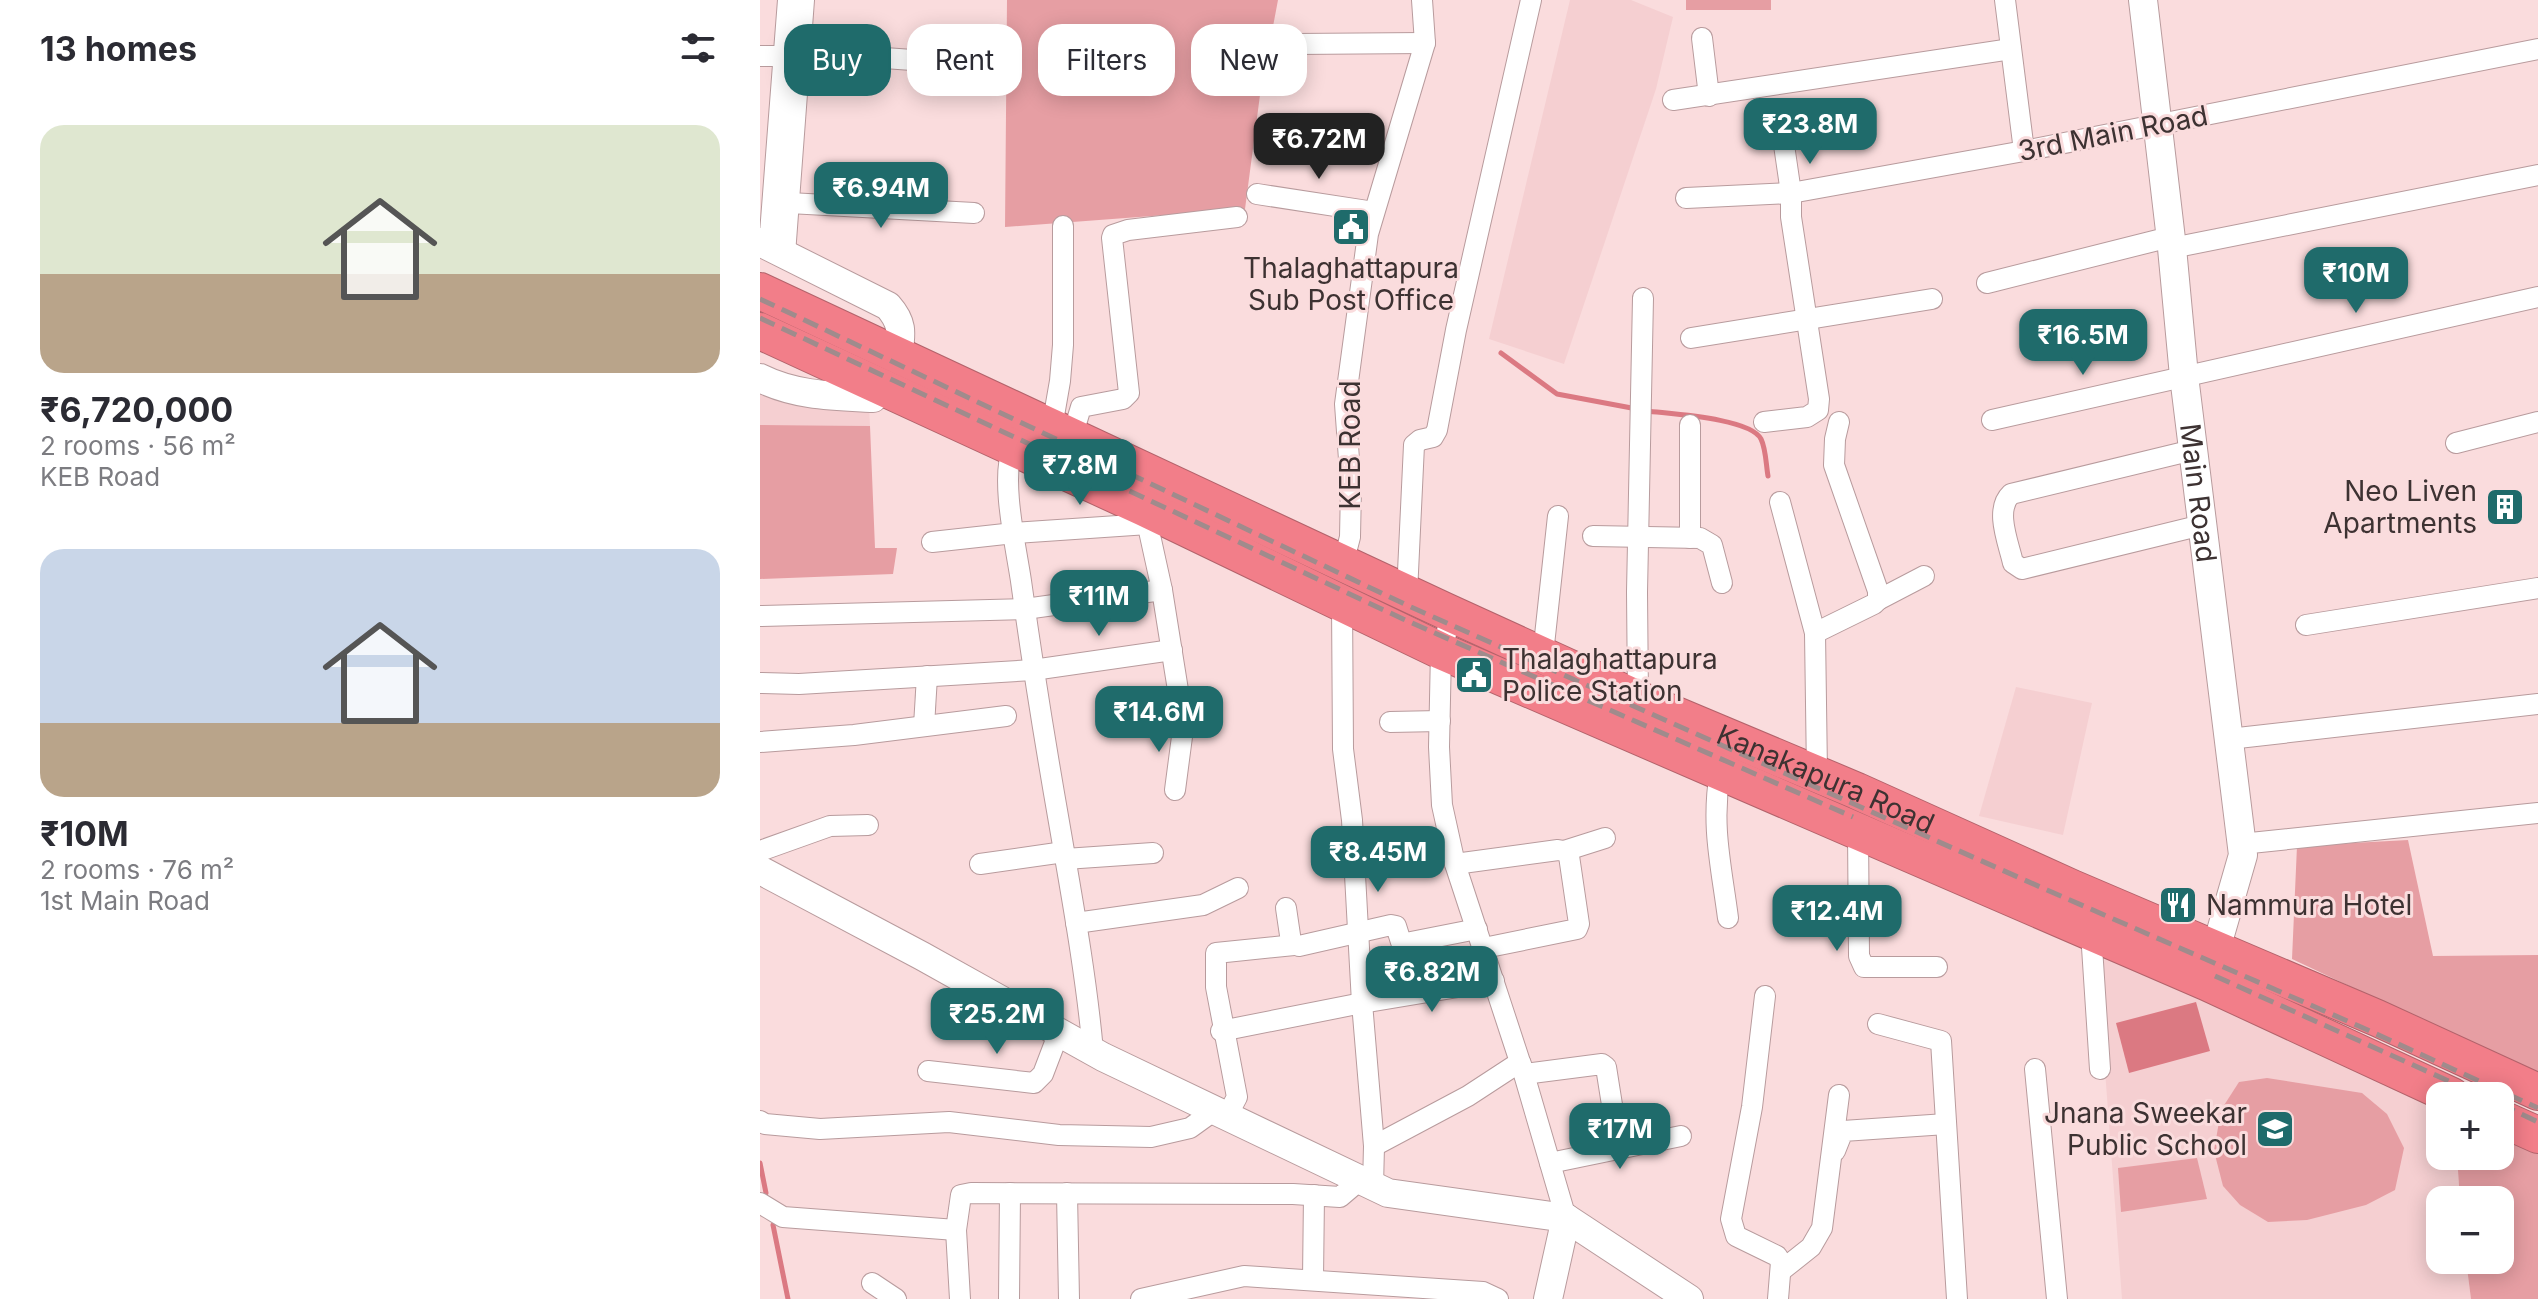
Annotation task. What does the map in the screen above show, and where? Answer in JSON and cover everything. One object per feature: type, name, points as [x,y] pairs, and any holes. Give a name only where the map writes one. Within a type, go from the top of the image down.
[{"type":"highway","name":"Kanakapura Road","points":[[760,291],[1013,448],[1146,516],[1342,602],[1441,651],[2091,932],[2377,1018],[2538,1092]]},
{"type":"highway","name":"Kanakapura Road","points":[[760,331],[891,372],[1063,432],[1638,699],[1817,773],[1972,844],[2211,966],[2426,1082]]},
{"type":"highway","points":[[2514,1124],[2538,1135]]},
{"type":"street","points":[[788,0],[790,24]]},
{"type":"street","points":[[799,24],[804,0]]},
{"type":"street","name":"KEB Road","points":[[1343,564],[1350,537],[1351,487],[1345,404],[1368,234],[1425,43],[1422,0]]},
{"type":"street","points":[[1407,593],[1414,445],[1433,437],[1437,430],[1456,330],[1531,0]]},
{"type":"street","points":[[2005,0],[2024,151]]},
{"type":"street","name":"Main Road","points":[[2143,0],[2184,376],[2243,855],[2211,966]]},
{"type":"street","points":[[1702,38],[1709,96]]},
{"type":"street","points":[[1307,44],[1425,43]]},
{"type":"street","points":[[1673,100],[2011,49]]},
{"type":"street","name":"3rd Main Road","points":[[1686,198],[1791,193],[2024,151],[2538,49]]},
{"type":"street","points":[[760,56],[784,55]]},
{"type":"street","points":[[771,247],[788,96]]},
{"type":"street","points":[[771,247],[789,203],[792,96]]},
{"type":"street","points":[[1764,422],[1807,417],[1818,410],[1819,399],[1791,217],[1784,145]]},
{"type":"street","points":[[1987,283],[2171,242],[2538,175]]},
{"type":"street","points":[[1257,194],[1374,212]]},
{"type":"street","points":[[789,203],[974,213]]},
{"type":"street","points":[[1063,432],[1081,407],[1123,399],[1129,393],[1113,235],[1128,230],[1237,217]]},
{"type":"street","points":[[1059,470],[1063,432],[1060,381],[1063,226]]},
{"type":"street","points":[[760,378],[798,393],[873,398],[891,372],[901,329],[898,317],[888,306],[771,247]]},
{"type":"street","points":[[1992,420],[2538,297]]},
{"type":"street","points":[[1638,699],[1643,298]]},
{"type":"street","points":[[1691,338],[1932,299]]},
{"type":"street","points":[[1839,422],[1834,465],[1878,591],[1878,600]]},
{"type":"street","points":[[2456,443],[2538,422]]},
{"type":"street","points":[[1690,425],[1690,538]]},
{"type":"street","points":[[1013,448],[1008,487],[1014,533],[1033,670],[1088,988],[1093,1051]]},
{"type":"street","points":[[2193,450],[2011,494],[2006,499],[2003,514],[2013,563],[2022,569],[2202,525]]},
{"type":"street","points":[[1780,502],[1815,633],[1817,773]]},
{"type":"street","points":[[932,542],[1146,516],[1162,590],[1183,729],[1175,790]]},
{"type":"street","points":[[1543,654],[1558,516]]},
{"type":"street","points":[[1593,536],[1700,538],[1712,545],[1722,583]]},
{"type":"street","points":[[1815,633],[1924,576]]},
{"type":"street","points":[[2306,625],[2538,588]]},
{"type":"street","points":[[760,616],[1025,609],[1162,590]]},
{"type":"street","points":[[1342,602],[1343,749],[1352,820],[1374,1146],[1367,1183]]},
{"type":"street","points":[[1452,614],[1441,651],[1442,805],[1455,864],[1522,1068],[1566,1218],[1548,1299]]},
{"type":"street","points":[[760,683],[799,684],[1033,670],[1172,650]]},
{"type":"street","points":[[924,726],[927,676]]},
{"type":"street","points":[[2229,739],[2538,704]]},
{"type":"street","points":[[760,742],[854,735],[1006,716]]},
{"type":"street","points":[[1390,722],[1440,721]]},
{"type":"street","points":[[1720,772],[1715,827],[1728,918]]},
{"type":"street","points":[[2241,844],[2538,813]]},
{"type":"street","points":[[760,851],[822,828],[868,825]]},
{"type":"street","points":[[1858,831],[1859,956],[1864,967],[1937,967]]},
{"type":"street","points":[[1455,864],[1564,851],[1605,838]]},
{"type":"street","points":[[760,1121],[820,1129],[949,1122],[1059,1135],[1151,1137],[1190,1128],[1221,1113],[1237,1097],[1216,987],[1216,953],[1299,946],[1391,925],[1396,926],[1401,942],[1406,943],[1577,929],[1579,924],[1569,856],[1564,851]]},
{"type":"street","points":[[980,864],[1064,856],[1153,853]]},
{"type":"street","points":[[760,870],[1093,1051],[1388,1193],[1566,1218],[1689,1299]]},
{"type":"street","points":[[1076,923],[1203,905],[1238,888]]},
{"type":"street","points":[[1286,908],[1294,945]]},
{"type":"street","points":[[2091,932],[2100,1069]]},
{"type":"street","points":[[1223,1031],[1494,981]]},
{"type":"street","points":[[1765,996],[1752,1107],[1731,1219],[1736,1236],[1777,1256],[1781,1262],[1778,1299]]},
{"type":"street","points":[[1878,1024],[1941,1041],[1957,1299]]},
{"type":"street","points":[[928,1071],[1034,1083],[1043,1074],[1059,1032]]},
{"type":"street","points":[[1374,1146],[1522,1068],[1602,1064],[1606,1067],[1619,1149]]},
{"type":"street","points":[[2035,1069],[2057,1299]]},
{"type":"street","points":[[1782,1270],[1811,1247],[1822,1228],[1839,1095]]},
{"type":"street","points":[[1831,1158],[1843,1131],[1946,1124]]},
{"type":"street","points":[[1550,1163],[1681,1136]]},
{"type":"street","points":[[960,1299],[956,1230],[961,1195],[1067,1193],[1340,1197],[1367,1183]]},
{"type":"street","points":[[1009,1299],[1010,1193]]},
{"type":"street","points":[[1067,1193],[1069,1299]]},
{"type":"street","points":[[1313,1279],[1314,1195]]},
{"type":"street","points":[[760,1203],[783,1217],[956,1230]]},
{"type":"street","points":[[1141,1299],[1244,1276],[1483,1292],[1498,1299]]},
{"type":"street","points":[[872,1283],[896,1299]]},
{"type":"shaded area","points":[[1007,0],[1278,0],[1273,24],[1191,24],[1191,96],[1260,96],[1245,209],[1005,227],[1006,96],[1022,96],[1022,24],[1007,24]]},
{"type":"shaded area","points":[[1570,0],[1631,0],[1673,17],[1656,89],[1564,364],[1489,339]]},
{"type":"shaded area","points":[[1686,0],[1771,0],[1771,10],[1686,10]]},
{"type":"shaded area","points":[[760,385],[869,407],[870,426],[760,425]]},
{"type":"shaded area","points":[[760,425],[870,426],[875,548],[897,548],[893,574],[760,579]]},
{"type":"shaded area","points":[[2016,687],[2092,703],[2063,835],[1979,816]]},
{"type":"shaded area","points":[[2408,840],[2433,956],[2538,955],[2538,1075],[2292,959],[2297,846]]},
{"type":"shaded area","name":"Jnana Sweekar Public School","points":[[2096,949],[2426,1096],[2426,1170],[2458,1170],[2459,1186],[2426,1186],[2426,1274],[2468,1274],[2471,1299],[2122,1299]]},
{"type":"shaded area","points":[[2196,1002],[2210,1051],[2129,1073],[2116,1023]]},
{"type":"shaded area","points":[[2267,1078],[2362,1093],[2387,1114],[2404,1148],[2395,1190],[2366,1205],[2307,1220],[2268,1222],[2240,1205],[2223,1186],[2214,1151],[2221,1110],[2239,1082]]},
{"type":"shaded area","points":[[2514,1135],[2538,1146],[2538,1299],[2471,1299],[2468,1274],[2514,1274],[2514,1186],[2459,1186],[2458,1170],[2514,1170]]},
{"type":"shaded area","points":[[2197,1158],[2207,1199],[2121,1212],[2118,1168]]},
{"type":"waterway","points":[[1501,353],[1557,394],[1637,409]]},
{"type":"waterway","points":[[1647,411],[1708,418],[1754,432],[1763,443],[1768,476]]},
{"type":"waterway","points":[[760,1163],[766,1193]]},
{"type":"waterway","points":[[773,1225],[788,1299]]},
{"type":"railway","points":[[760,299],[1411,607],[2538,1108]]},
{"type":"railway","points":[[760,318],[1403,619],[1853,817]]},
{"type":"railway","points":[[2215,976],[2451,1082]]},
{"type":"railway","points":[[2514,1111],[2538,1122]]},
{"type":"place","name":"Thalaghattapura Sub Post Office","points":[[1351,227]]},
{"type":"place","name":"Neo Liven Apartments","points":[[2505,507]]},
{"type":"place","name":"Thalaghattapura Police Station","points":[[1474,675]]},
{"type":"place","name":"Nammura Hotel","points":[[2178,905]]},
{"type":"place","name":"Jnana Sweekar Public School","points":[[2275,1129]]}]
